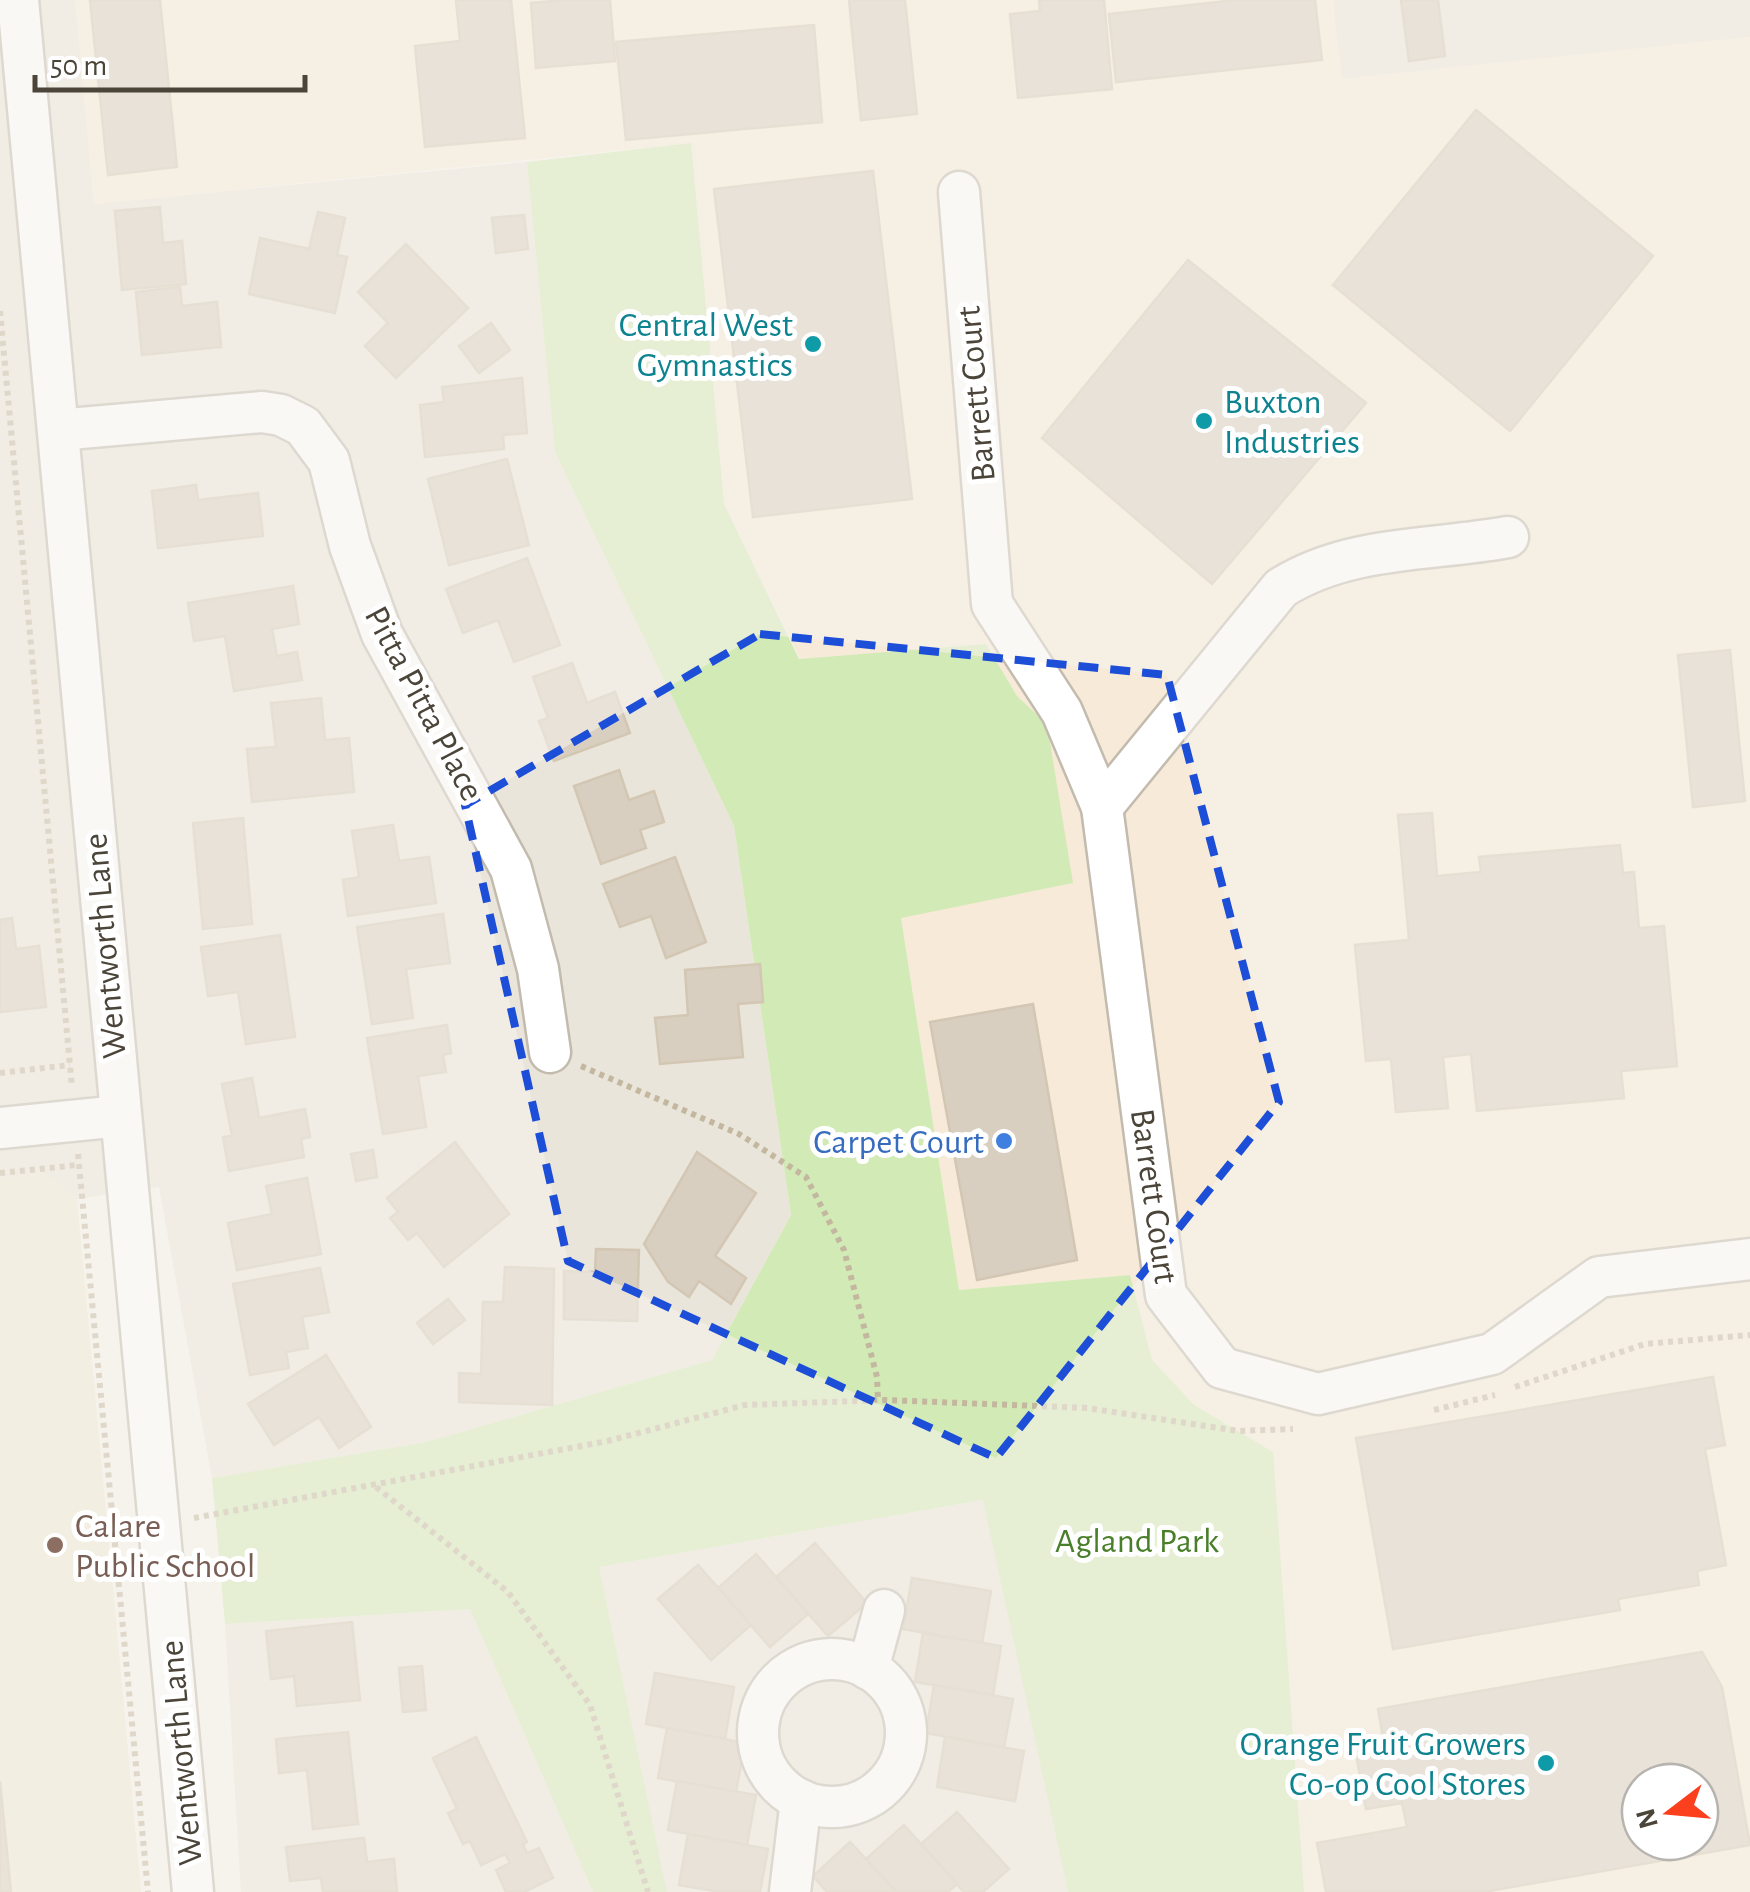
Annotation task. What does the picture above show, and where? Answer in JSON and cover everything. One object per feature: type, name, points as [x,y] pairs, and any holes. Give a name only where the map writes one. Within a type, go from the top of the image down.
[{"type":"street","name":"Wentworth Lane","points":[[18,0],[193,1892]]},
{"type":"street","name":"Barrett Court","points":[[959,192],[992,604],[1062,712],[1102,807],[1166,1296],[1222,1368],[1318,1394],[1492,1354],[1599,1277],[1750,1259]]},
{"type":"street","name":"Pitta Pitta Place","points":[[58,430],[262,412],[281,415],[302,426],[316,442],[329,460],[350,546],[382,634],[511,869],[538,969],[550,1052]]},
{"type":"street","points":[[1102,807],[1281,588],[1322,566],[1349,558],[1508,537]]},
{"type":"street","points":[[0,1128],[120,1116]]},
{"type":"street","points":[[868,1669],[884,1610]]},
{"type":"street","points":[[837,1658],[868,1669],[895,1694],[904,1716],[906,1742],[898,1766],[883,1787],[862,1802],[836,1808],[801,1800],[770,1774],[760,1751],[763,1704],[792,1669],[814,1660],[837,1658]]},
{"type":"street","points":[[790,1892],[801,1800]]},
{"type":"path","points":[[550,1052],[739,1134],[806,1177],[844,1250],[878,1400]]},
{"type":"path","points":[[0,1072],[70,1065]]},
{"type":"path","points":[[0,1173],[79,1165]]},
{"type":"path","points":[[1422,1412],[1479,1402],[1551,1372],[1645,1344],[1750,1335]]},
{"type":"path","points":[[159,1524],[608,1442],[744,1405],[878,1400],[1087,1408],[1238,1431],[1310,1428]]},
{"type":"path","points":[[375,1486],[508,1592],[590,1705],[648,1892]]},
{"type":"highlighted area","points":[[760,634],[1167,675],[1279,1102],[996,1458],[568,1261],[465,805]]},
{"type":"shaded area","points":[[0,0],[75,0],[94,204],[527,162],[555,452],[734,826],[791,1215],[712,1360],[427,1442],[212,1478],[159,1187],[77,1199],[45,1173],[0,1178]]},
{"type":"shaded area","points":[[75,0],[1333,0],[1342,79],[1750,37],[1750,1892],[1304,1892],[1273,1452],[1193,1405],[1152,1360],[1130,1275],[959,1290],[901,918],[1047,724],[1017,696],[986,644],[800,659],[724,504],[691,143],[94,204]]},
{"type":"shaded area","points":[[1333,0],[1750,0],[1750,37],[1341,79]]},
{"type":"shaded area","name":"Calare Public School","points":[[45,1173],[77,1199],[141,1892],[0,1892],[0,1178]]},
{"type":"shaded area","points":[[984,1500],[1068,1892],[667,1892],[599,1567]]},
{"type":"shaded area","points":[[470,1609],[593,1892],[241,1892],[225,1624]]},
{"type":"green space","name":"Agland Park","points":[[691,143],[724,504],[799,659],[986,644],[1017,696],[1047,724],[1073,883],[901,918],[959,1290],[1130,1275],[1152,1360],[1194,1405],[1273,1452],[1304,1892],[1068,1892],[983,1500],[599,1567],[667,1892],[593,1892],[470,1609],[225,1624],[212,1478],[427,1442],[712,1360],[791,1215],[734,826],[555,452],[527,162]]},
{"type":"building","points":[[90,0],[160,0],[177,167],[108,175]]},
{"type":"building","points":[[456,0],[511,0],[525,138],[425,147],[415,46],[460,41]]},
{"type":"building","points":[[610,0],[615,61],[536,68],[531,3]]},
{"type":"building","points":[[849,0],[905,0],[917,114],[861,120]]},
{"type":"building","points":[[1039,0],[1104,0],[1112,89],[1018,98],[1010,14],[1040,11]]},
{"type":"building","points":[[1236,0],[1315,0],[1322,60],[1116,82],[1109,14]]},
{"type":"building","points":[[1401,0],[1438,0],[1445,56],[1409,61]]},
{"type":"building","points":[[814,25],[822,122],[626,140],[616,42]]},
{"type":"building","points":[[1476,110],[1653,256],[1510,431],[1333,285]]},
{"type":"building","name":"Central West Gymnastics","points":[[873,171],[912,499],[753,517],[714,189]]},
{"type":"building","points":[[160,207],[163,243],[182,241],[186,284],[122,290],[115,211]]},
{"type":"building","points":[[318,212],[345,218],[337,255],[347,257],[335,313],[249,294],[260,238],[309,249]]},
{"type":"building","points":[[524,215],[528,249],[496,253],[492,218]]},
{"type":"building","points":[[406,244],[468,308],[396,378],[365,346],[388,323],[358,292]]},
{"type":"building","name":"Buxton Industries","points":[[1188,260],[1366,403],[1212,584],[1042,438]]},
{"type":"building","points":[[180,287],[182,306],[217,302],[221,347],[142,355],[136,292]]},
{"type":"building","points":[[491,323],[510,350],[479,373],[459,346]]},
{"type":"building","points":[[522,378],[527,433],[503,435],[504,449],[425,457],[420,405],[444,402],[442,387]]},
{"type":"building","points":[[507,459],[529,545],[449,565],[428,479]]},
{"type":"building","points":[[196,485],[198,500],[258,493],[263,536],[158,548],[152,491]]},
{"type":"building","points":[[527,558],[560,645],[514,662],[498,620],[463,633],[446,589]]},
{"type":"building","points":[[293,586],[299,624],[272,629],[277,656],[297,652],[302,680],[234,691],[225,636],[194,641],[188,603]]},
{"type":"building","points":[[1730,650],[1745,801],[1693,807],[1678,655]]},
{"type":"building","points":[[572,663],[587,703],[615,692],[630,733],[554,761],[539,721],[548,718],[533,677]]},
{"type":"building","points":[[321,698],[325,740],[349,738],[354,792],[252,802],[247,749],[276,747],[271,703]]},
{"type":"building","points":[[619,770],[629,800],[654,791],[664,822],[640,830],[646,848],[601,864],[574,786]]},
{"type":"building","points":[[1432,813],[1437,876],[1481,872],[1479,857],[1620,845],[1623,873],[1634,872],[1639,928],[1664,926],[1677,1066],[1621,1071],[1624,1098],[1477,1111],[1471,1054],[1443,1057],[1448,1108],[1396,1112],[1391,1059],[1366,1061],[1355,945],[1409,940],[1398,815]]},
{"type":"building","points":[[243,818],[252,924],[203,929],[193,823]]},
{"type":"building","points":[[393,825],[399,861],[429,857],[436,903],[348,916],[343,880],[359,877],[352,831]]},
{"type":"building","points":[[675,857],[706,942],[666,958],[651,916],[620,927],[603,884]]},
{"type":"building","points":[[443,914],[450,963],[406,969],[413,1018],[372,1024],[357,927]]},
{"type":"building","points":[[12,918],[16,949],[39,946],[46,1007],[0,1012],[0,920]]},
{"type":"building","points":[[280,935],[295,1037],[246,1044],[238,992],[208,996],[201,947]]},
{"type":"building","points":[[760,964],[763,1002],[738,1004],[743,1057],[660,1064],[655,1018],[688,1015],[685,970]]},
{"type":"building","name":"Carpet Court","points":[[1033,1004],[1077,1260],[977,1280],[930,1022]]},
{"type":"building","points":[[447,1025],[451,1053],[443,1055],[446,1072],[418,1076],[426,1127],[383,1134],[367,1038]]},
{"type":"building","points":[[252,1078],[259,1118],[305,1109],[310,1137],[301,1139],[304,1157],[229,1171],[223,1137],[232,1136],[222,1084]]},
{"type":"building","points":[[455,1142],[509,1214],[444,1267],[417,1233],[408,1240],[390,1218],[398,1212],[387,1198]]},
{"type":"building","points":[[373,1150],[377,1177],[356,1181],[351,1154]]},
{"type":"building","points":[[697,1152],[756,1193],[715,1256],[746,1278],[731,1304],[699,1281],[689,1297],[668,1282],[644,1244]]},
{"type":"building","points":[[307,1178],[321,1254],[237,1270],[228,1223],[272,1214],[266,1186]]},
{"type":"building","points":[[596,1249],[639,1250],[637,1321],[564,1319],[564,1271],[595,1272]]},
{"type":"building","points":[[505,1267],[554,1269],[552,1405],[459,1402],[459,1373],[481,1374],[483,1302],[503,1302]]},
{"type":"building","points":[[320,1268],[329,1312],[302,1317],[308,1348],[286,1352],[289,1368],[250,1375],[233,1284]]},
{"type":"building","points":[[448,1299],[465,1320],[433,1344],[417,1323]]},
{"type":"building","points":[[326,1355],[371,1427],[339,1448],[319,1417],[274,1445],[248,1404]]},
{"type":"building","points":[[1713,1377],[1725,1445],[1705,1449],[1726,1565],[1697,1571],[1699,1585],[1618,1599],[1620,1610],[1393,1649],[1356,1438]]},
{"type":"building","points":[[815,1543],[867,1603],[828,1636],[776,1577]]},
{"type":"building","points":[[756,1554],[808,1614],[770,1647],[718,1588]]},
{"type":"building","points":[[698,1565],[751,1625],[711,1660],[658,1599]]},
{"type":"building","points":[[912,1578],[991,1591],[982,1643],[903,1629]]},
{"type":"building","points":[[352,1622],[360,1700],[297,1706],[294,1676],[271,1679],[266,1631]]},
{"type":"building","points":[[923,1633],[1001,1646],[993,1695],[915,1682]]},
{"type":"building","name":"Orange Fruit Growers Co-op Cool Stores","points":[[1702,1652],[1722,1687],[1750,1845],[1720,1850],[1720,1762],[1620,1762],[1620,1862],[1654,1862],[1484,1892],[1326,1892],[1317,1843],[1407,1827],[1402,1803],[1366,1809],[1354,1744],[1383,1738],[1378,1709]]},
{"type":"building","points":[[422,1666],[426,1710],[403,1712],[399,1668]]},
{"type":"building","points":[[655,1673],[734,1687],[725,1739],[646,1724]]},
{"type":"building","points":[[934,1685],[1013,1699],[1004,1747],[926,1733]]},
{"type":"building","points":[[667,1728],[745,1743],[736,1792],[658,1778]]},
{"type":"building","points":[[348,1732],[358,1824],[313,1829],[307,1770],[279,1773],[276,1739]]},
{"type":"building","points":[[476,1737],[527,1842],[523,1844],[527,1853],[539,1848],[553,1878],[524,1892],[506,1892],[496,1870],[510,1863],[505,1854],[481,1865],[470,1841],[463,1844],[448,1813],[457,1809],[433,1758]]},
{"type":"building","points":[[945,1737],[1024,1751],[1015,1801],[937,1787]]},
{"type":"building","points":[[0,1781],[11,1892],[0,1892]]},
{"type":"building","points":[[677,1781],[756,1795],[747,1845],[668,1830]]},
{"type":"building","points":[[957,1812],[1009,1869],[983,1892],[964,1892],[921,1844]]},
{"type":"building","points":[[904,1825],[957,1884],[948,1892],[896,1892],[866,1859]]},
{"type":"building","points":[[688,1834],[768,1849],[760,1892],[720,1892],[679,1885]]},
{"type":"building","points":[[364,1838],[367,1862],[394,1859],[397,1892],[323,1892],[321,1878],[290,1881],[286,1847]]},
{"type":"building","points":[[850,1842],[896,1892],[827,1892],[813,1876]]},
{"type":"place","name":"Central West Gymnastics","points":[[813,344]]},
{"type":"place","name":"Buxton Industries","points":[[1204,421]]},
{"type":"place","name":"Carpet Court","points":[[1004,1141]]},
{"type":"place","name":"Calare Public School","points":[[55,1545]]},
{"type":"place","name":"Orange Fruit Growers Co-op Cool Stores","points":[[1546,1763]]}]
